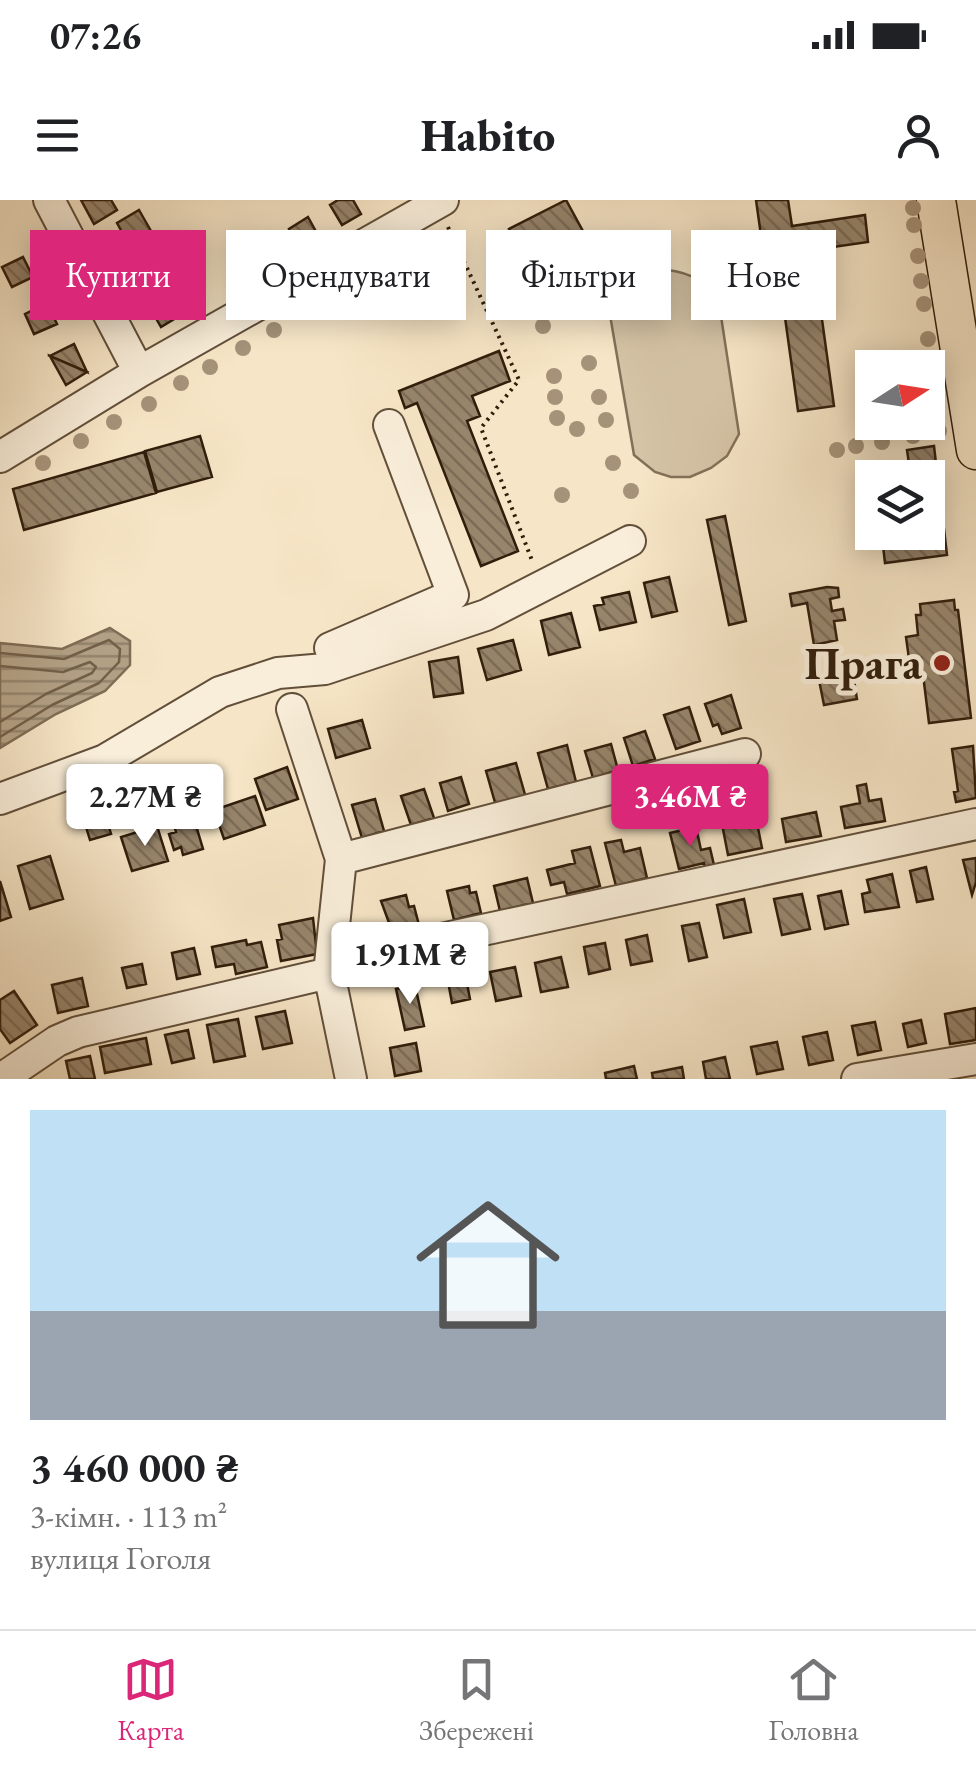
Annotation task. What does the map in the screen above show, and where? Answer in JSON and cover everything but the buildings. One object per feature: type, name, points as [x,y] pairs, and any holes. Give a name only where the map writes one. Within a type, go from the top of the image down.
[{"type":"main road","points":[[936,200],[976,450]]},
{"type":"street","points":[[49,200],[139,372]]},
{"type":"street","points":[[0,457],[139,372],[440,202]]},
{"type":"street","points":[[0,798],[104,760],[220,692],[278,673],[452,595],[388,426]]},
{"type":"street","points":[[278,673],[325,669],[486,615],[630,541]]},
{"type":"street","points":[[292,709],[341,859],[329,974],[351,1079]]},
{"type":"street","points":[[341,859],[745,754]]},
{"type":"street","points":[[1,1079],[57,1041],[78,1032],[329,974],[442,939],[976,824]]},
{"type":"street","points":[[857,1079],[976,1059]]},
{"type":"path","points":[[440,202],[520,380],[481,428],[542,586]]},
{"type":"shaded area","points":[[671,271],[684,273],[691,276],[691,320],[722,320],[739,434],[727,456],[690,477],[655,472],[634,455],[611,320],[671,320]]},
{"type":"water","points":[[110,628],[130,641],[130,665],[105,691],[56,714],[0,748],[0,643],[62,649]]},
{"type":"place","name":"Прага","points":[[942,663]]}]
